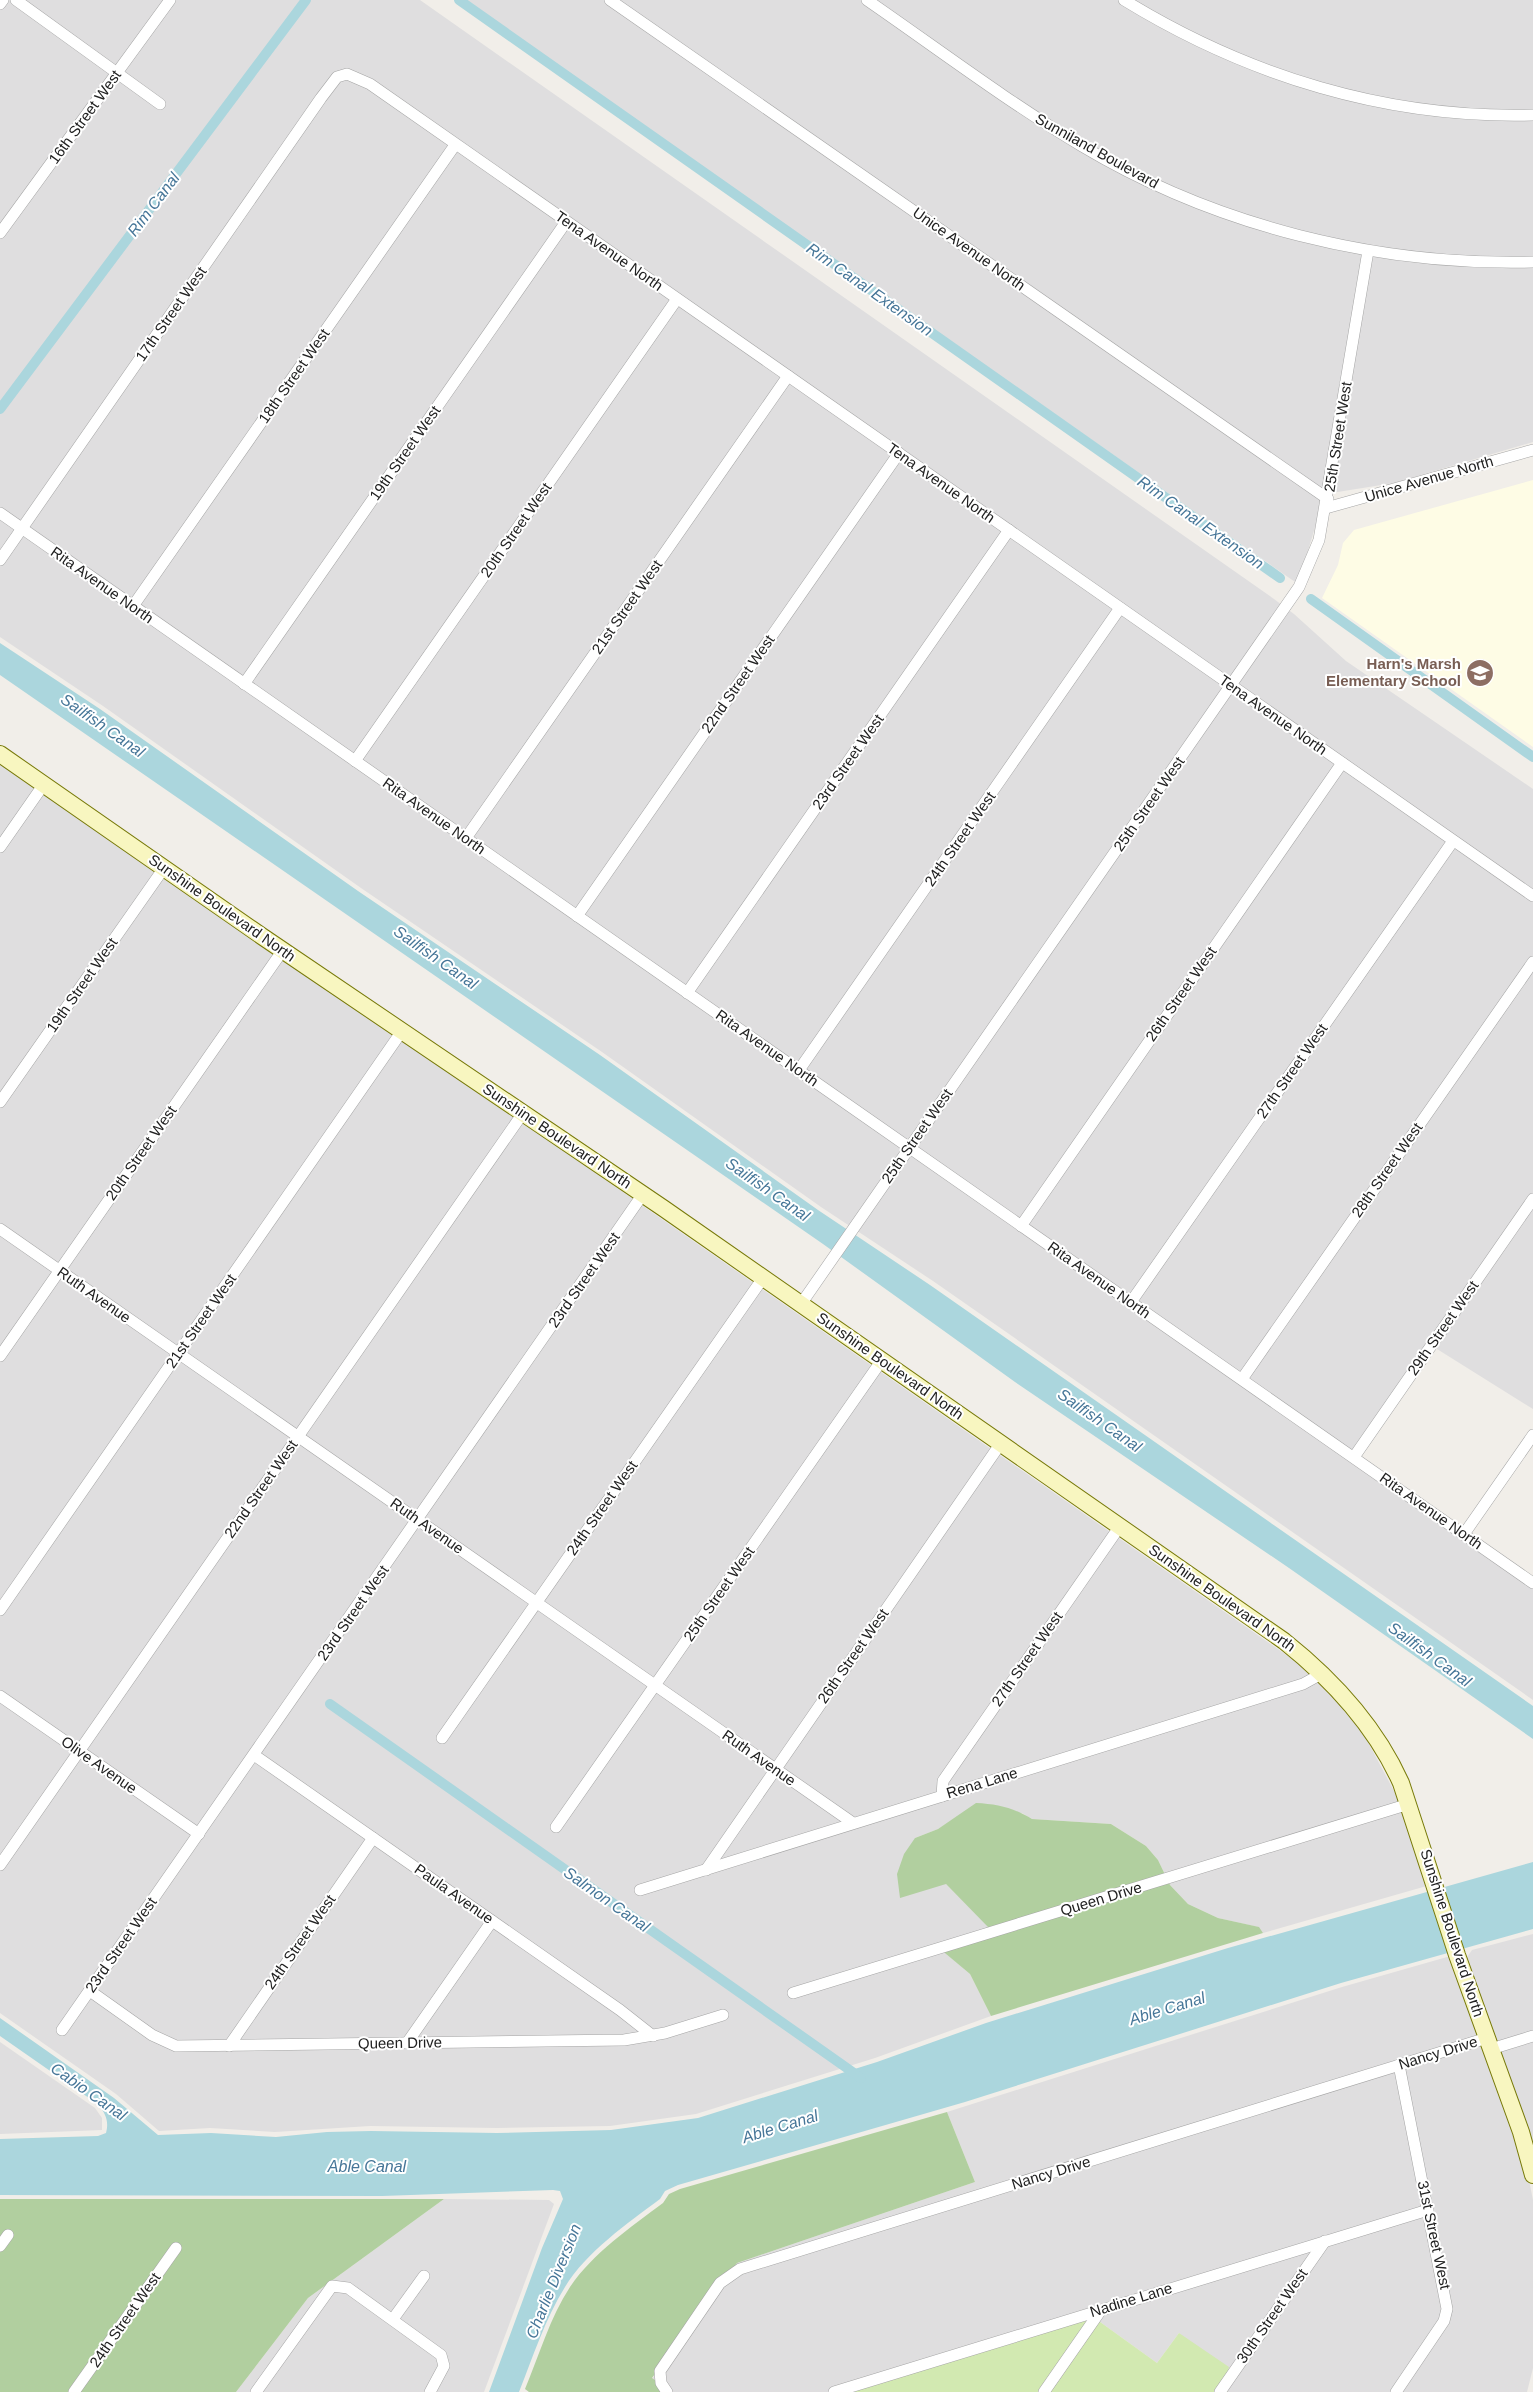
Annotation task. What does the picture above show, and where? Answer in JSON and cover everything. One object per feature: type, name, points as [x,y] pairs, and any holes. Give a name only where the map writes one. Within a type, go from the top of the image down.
[{"type":"street","points":[[0,4],[3,0]]},
{"type":"street","points":[[16,0],[160,104]]},
{"type":"street","name":"16th Street West","points":[[0,233],[170,0]]},
{"type":"street","name":"Unice Avenue North","points":[[610,0],[1327,503],[1533,450]]},
{"type":"street","name":"Sunniland Boulevard","points":[[867,0],[1033,116],[1123,168],[1190,199],[1237,217],[1278,229],[1368,251],[1445,260],[1533,262]]},
{"type":"street","points":[[1124,0],[1171,28],[1224,54],[1283,78],[1317,88],[1371,101],[1436,111],[1533,115]]},
{"type":"street","name":"Tena Avenue North","points":[[347,74],[370,84],[1533,896]]},
{"type":"street","name":"17th Street West","points":[[0,560],[321,98],[337,77],[347,74]]},
{"type":"street","name":"18th Street West","points":[[133,606],[455,145]]},
{"type":"street","name":"19th Street West","points":[[244,684],[566,222]]},
{"type":"street","name":"25th Street West","points":[[801,1304],[1299,587],[1315,554],[1327,503],[1368,251]]},
{"type":"street","name":"20th Street West","points":[[355,761],[677,299]]},
{"type":"street","name":"21st Street West","points":[[466,838],[788,376]]},
{"type":"street","name":"22nd Street West","points":[[577,916],[899,453]]},
{"type":"street","name":"Rita Avenue North","points":[[0,513],[1021,1226],[1354,1456],[1533,1583]]},
{"type":"street","name":"23rd Street West","points":[[687,993],[1009,530]]},
{"type":"street","name":"24th Street West","points":[[799,1070],[1120,608]]},
{"type":"street","name":"Sunshine Boulevard North","points":[[0,754],[282,950],[643,1194],[882,1360],[1284,1640],[1323,1673],[1368,1725],[1395,1770],[1409,1804],[1457,1955],[1529,2147],[1533,2175]]},
{"type":"street","name":"26th Street West","points":[[1021,1226],[1342,763]]},
{"type":"street","points":[[0,847],[44,784]]},
{"type":"street","name":"27th Street West","points":[[1131,1302],[1453,841]]},
{"type":"street","name":"19th Street West","points":[[0,1102],[164,868]]},
{"type":"street","name":"20th Street West","points":[[0,1356],[282,950]]},
{"type":"street","name":"28th Street West","points":[[1242,1379],[1533,962]]},
{"type":"street","name":"21st Street West","points":[[0,1610],[402,1031]]},
{"type":"street","name":"22nd Street West","points":[[0,1865],[523,1114]]},
{"type":"street","name":"23rd Street West","points":[[62,2030],[643,1194]]},
{"type":"street","name":"29th Street West","points":[[1354,1456],[1533,1199]]},
{"type":"street","name":"Ruth Avenue","points":[[0,1230],[853,1824]]},
{"type":"street","name":"24th Street West","points":[[442,1738],[763,1278]]},
{"type":"street","name":"25th Street West","points":[[556,1827],[882,1360]]},
{"type":"street","points":[[1464,1534],[1533,1435]]},
{"type":"street","name":"26th Street West","points":[[706,1870],[1001,1443]]},
{"type":"street","name":"27th Street West","points":[[942,1796],[943,1781],[1120,1526]]},
{"type":"street","name":"Rena Lane","points":[[640,1890],[1303,1684],[1323,1673]]},
{"type":"street","name":"Olive Avenue","points":[[0,1696],[199,1834]]},
{"type":"street","name":"Paula Avenue","points":[[254,1756],[654,2036]]},
{"type":"street","name":"Queen Drive","points":[[794,1993],[1409,1804]]},
{"type":"street","name":"24th Street West","points":[[229,2046],[373,1838]]},
{"type":"street","points":[[407,2043],[492,1921]]},
{"type":"street","name":"Queen Drive","points":[[90,1991],[163,2042],[176,2046],[624,2040],[654,2036],[723,2015]]},
{"type":"street","name":"Nancy Drive","points":[[668,2392],[661,2383],[660,2371],[720,2283],[740,2269],[1399,2066],[1489,2044],[1533,2036]]},
{"type":"street","name":"31st Street West","points":[[1396,2392],[1444,2321],[1447,2309],[1399,2066]]},
{"type":"street","name":"Nadine Lane","points":[[834,2392],[1428,2210]]},
{"type":"street","points":[[0,2246],[8,2235]]},
{"type":"street","name":"30th Street West","points":[[1220,2392],[1325,2241]]},
{"type":"street","name":"24th Street West","points":[[74,2392],[176,2248]]},
{"type":"street","points":[[393,2319],[424,2276]]},
{"type":"street","points":[[256,2392],[332,2286],[348,2288],[441,2355],[444,2366],[430,2392]]},
{"type":"street","points":[[1044,2392],[1101,2310]]},
{"type":"shaded area","points":[[0,0],[420,0],[1274,599],[1294,614],[1346,661],[1533,789],[1533,1409],[1429,1344],[1356,1453],[1533,1582],[1533,1700],[933,1281],[821,1207],[602,1052],[361,888],[103,706],[0,637]]},
{"type":"shaded area","points":[[455,0],[1533,0],[1533,442],[1394,483],[1325,494],[1298,584],[902,307]]},
{"type":"shaded area","name":"Harn's Marsh Elementary School","points":[[1533,480],[1533,747],[1322,598],[1338,565],[1343,543],[1354,530]]},
{"type":"shaded area","points":[[0,761],[381,1023],[1325,1682],[1353,1714],[1402,1806],[1430,1885],[1263,1933],[1258,1927],[1218,1918],[1188,1904],[1170,1885],[1158,1860],[1146,1846],[1111,1824],[1032,1819],[1022,1813],[957,1817],[938,1829],[915,1838],[946,1884],[989,1927],[940,1948],[970,1974],[991,2016],[875,2058],[696,2114],[610,2126],[497,2128],[370,2126],[275,2132],[210,2128],[159,2131],[116,2094],[0,2013]]},
{"type":"shaded area","points":[[1533,1934],[1533,2155],[1465,1960],[1472,1950]]},
{"type":"shaded area","points":[[1447,1957],[1453,1958],[1529,2180],[1533,2200],[1533,2368],[1527,2392],[1228,2392],[1179,2333],[1157,2363],[1089,2314],[850,2392],[672,2392],[652,2379],[737,2263],[975,2182],[947,2112],[1342,1987]]},
{"type":"shaded area","points":[[0,2042],[95,2108],[102,2118],[102,2130],[0,2134]]},
{"type":"shaded area","points":[[444,2199],[549,2200],[554,2204],[484,2392],[236,2392],[308,2298]]},
{"type":"green space","points":[[976,1803],[1006,1807],[1032,1819],[1111,1824],[1146,1846],[1158,1860],[1170,1885],[1188,1904],[1218,1918],[1259,1927],[1263,1933],[991,2016],[970,1974],[939,1948],[988,1927],[946,1884],[900,1898],[897,1874],[904,1854],[915,1838],[938,1829]]},
{"type":"green space","points":[[947,2112],[975,2182],[737,2263],[652,2378],[672,2392],[529,2392],[525,2389],[551,2324],[570,2287],[601,2252],[663,2203],[669,2194],[680,2189]]},
{"type":"green space","points":[[0,2199],[444,2199],[308,2298],[236,2392],[0,2392]]},
{"type":"green space","points":[[1089,2314],[1157,2363],[1179,2333],[1229,2367],[1222,2388],[1228,2392],[850,2392]]},
{"type":"water","name":"Sailfish Canal","points":[[0,643],[100,709],[358,891],[600,1055],[818,1210],[930,1285],[1533,1706],[1533,1739],[1289,1568],[1015,1382],[823,1244],[0,675]]},
{"type":"water","points":[[1533,1862],[1533,1929],[1341,1983],[965,2102],[678,2185],[665,2191],[660,2199],[596,2250],[574,2274],[551,2312],[519,2392],[489,2392],[542,2248],[563,2199],[560,2191],[382,2196],[0,2195],[0,2139],[98,2136],[106,2133],[107,2122],[99,2105],[0,2036],[0,2018],[114,2098],[158,2135],[211,2133],[276,2137],[327,2132],[371,2131],[497,2133],[611,2130],[698,2118],[877,2062],[986,2023],[1228,1948]]},
{"type":"waterway","name":"Rim Canal","points":[[0,409],[306,0]]},
{"type":"waterway","name":"Rim Canal Extension","points":[[459,0],[1280,578]]},
{"type":"waterway","name":"Rim Canal Extension","points":[[1311,599],[1533,757]]},
{"type":"waterway","name":"Salmon Canal","points":[[330,1704],[861,2078]]},
{"type":"place","name":"Harn's Marsh Elementary School","points":[[1480,673]]},
{"type":"water label","name":"Able Canal","points":[[1167,2008]]},
{"type":"water label","name":"Cabio Canal","points":[[89,2091]]},
{"type":"water label","name":"Able Canal","points":[[780,2126]]},
{"type":"water label","name":"Able Canal","points":[[367,2166]]},
{"type":"water label","name":"Charlie Diversion","points":[[553,2281]]}]
